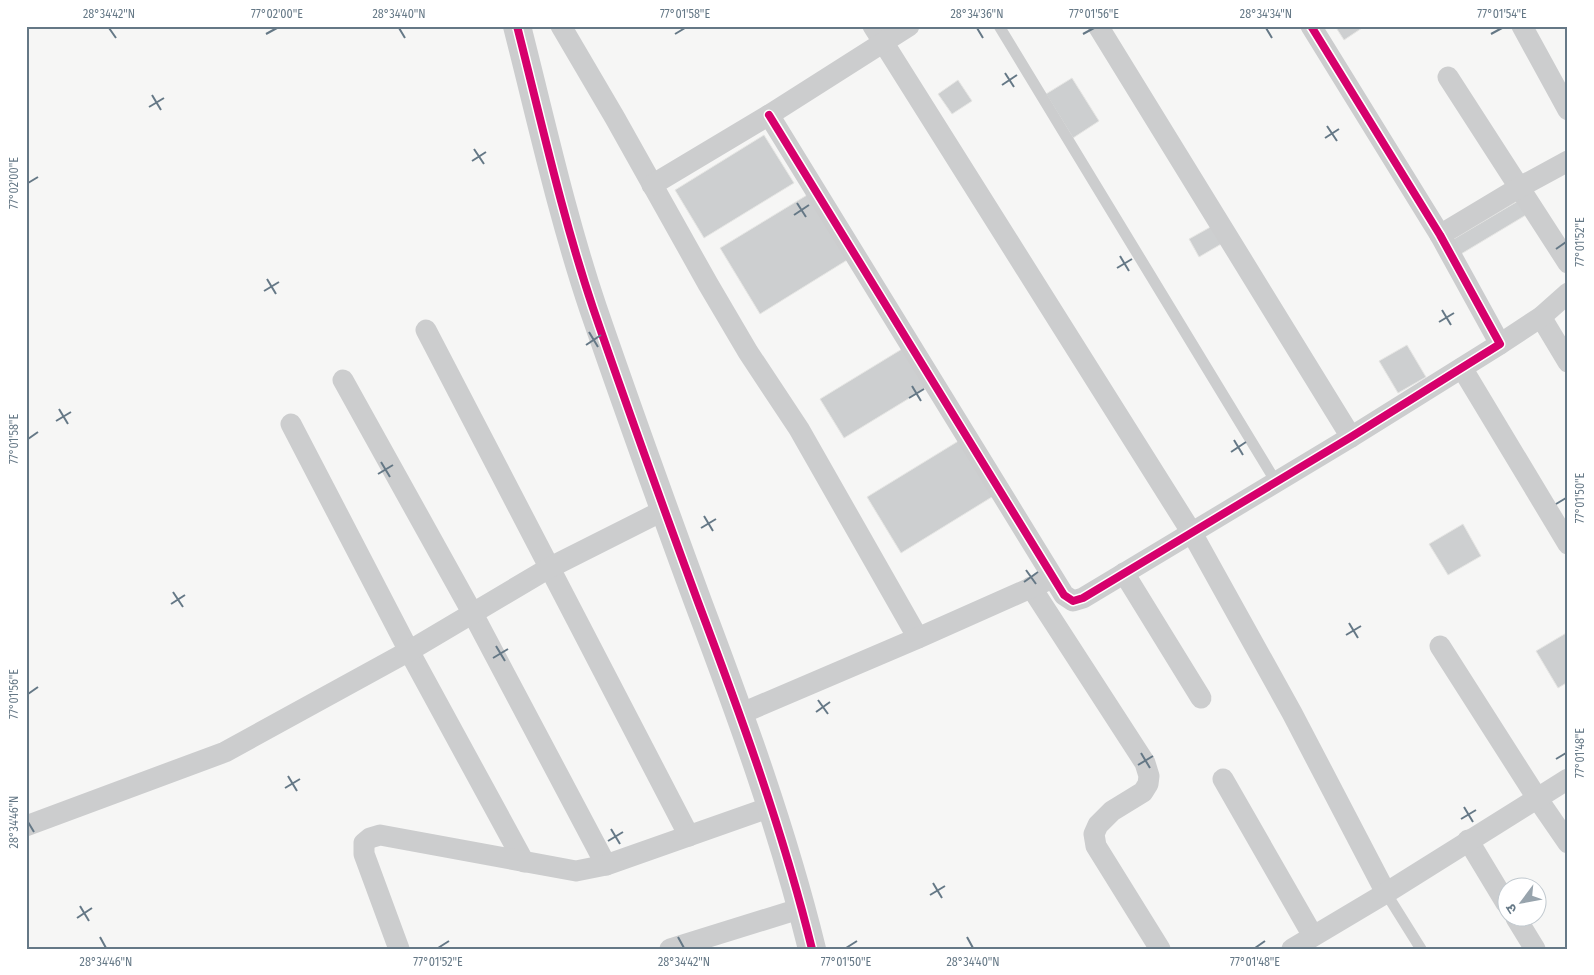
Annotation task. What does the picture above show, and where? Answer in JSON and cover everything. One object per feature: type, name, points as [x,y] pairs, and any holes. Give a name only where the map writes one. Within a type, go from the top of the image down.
[{"type":"street","points":[[517,26],[571,237],[593,307],[664,510],[740,714],[802,908],[812,949]]},
{"type":"street","points":[[561,26],[748,352],[799,429],[918,638]]},
{"type":"street","points":[[652,185],[769,115],[878,34],[909,26]]},
{"type":"street","points":[[1098,26],[1351,437]]},
{"type":"street","points":[[1311,26],[1440,235],[1500,344]]},
{"type":"street","points":[[1522,26],[1568,110]]},
{"type":"street","points":[[878,34],[1192,533],[1292,713],[1386,893]]},
{"type":"street","points":[[1448,77],[1568,263]]},
{"type":"street","points":[[769,115],[1053,578],[1064,595],[1073,601],[1084,598],[1462,368],[1541,318],[1568,293]]},
{"type":"street","points":[[1440,235],[1520,187],[1568,161]]},
{"type":"street","points":[[1541,318],[1568,362]]},
{"type":"street","points":[[426,330],[689,836]]},
{"type":"street","points":[[1462,368],[1568,544]]},
{"type":"street","points":[[343,380],[473,614],[606,864]]},
{"type":"street","points":[[291,424],[409,651],[524,862]]},
{"type":"street","points":[[26,826],[226,752],[409,651],[549,568],[664,510]]},
{"type":"street","points":[[1124,573],[1201,698]]},
{"type":"street","points":[[740,714],[1053,578]]},
{"type":"street","points":[[1031,587],[1145,763],[1149,776],[1148,784],[1143,792],[1112,812],[1098,825],[1094,834],[1096,846],[1160,949]]},
{"type":"street","points":[[1440,646],[1568,843]]},
{"type":"street","points":[[1223,779],[1313,936]]},
{"type":"street","points":[[1292,949],[1386,893],[1568,779]]},
{"type":"street","points":[[399,949],[364,854],[364,843],[370,838],[380,835],[576,870],[606,864],[771,807]]},
{"type":"street","points":[[1468,840],[1496,886]]},
{"type":"street","points":[[670,949],[802,908]]},
{"type":"street","points":[[1522,928],[1535,949]]},
{"type":"lane","points":[[999,26],[1276,482]]},
{"type":"lane","points":[[1386,893],[1421,949]]},
{"type":"building","points":[[1335,26],[1365,26],[1344,40]]},
{"type":"building","points":[[1072,78],[1099,121],[1073,138],[1046,94]]},
{"type":"building","points":[[958,80],[972,101],[952,114],[938,94]]},
{"type":"building","points":[[764,135],[794,183],[704,238],[675,190]]},
{"type":"building","points":[[812,192],[852,257],[760,314],[720,248]]},
{"type":"building","points":[[1523,198],[1531,212],[1461,254],[1452,240]]},
{"type":"building","points":[[1214,225],[1223,243],[1199,257],[1189,239]]},
{"type":"building","points":[[1407,345],[1426,377],[1398,393],[1379,361]]},
{"type":"building","points":[[902,349],[926,388],[844,438],[820,399]]},
{"type":"building","points":[[965,437],[1000,492],[901,553],[867,497]]},
{"type":"building","points":[[1463,524],[1481,556],[1448,575],[1429,544]]},
{"type":"building","points":[[1568,632],[1568,682],[1558,688],[1536,651]]},
{"type":"cycle path","points":[[517,26],[552,168],[593,308],[775,817],[812,949]]},
{"type":"cycle path","points":[[769,115],[1064,595],[1073,601],[1083,598],[1351,437],[1500,344],[1440,235],[1311,26]]}]
